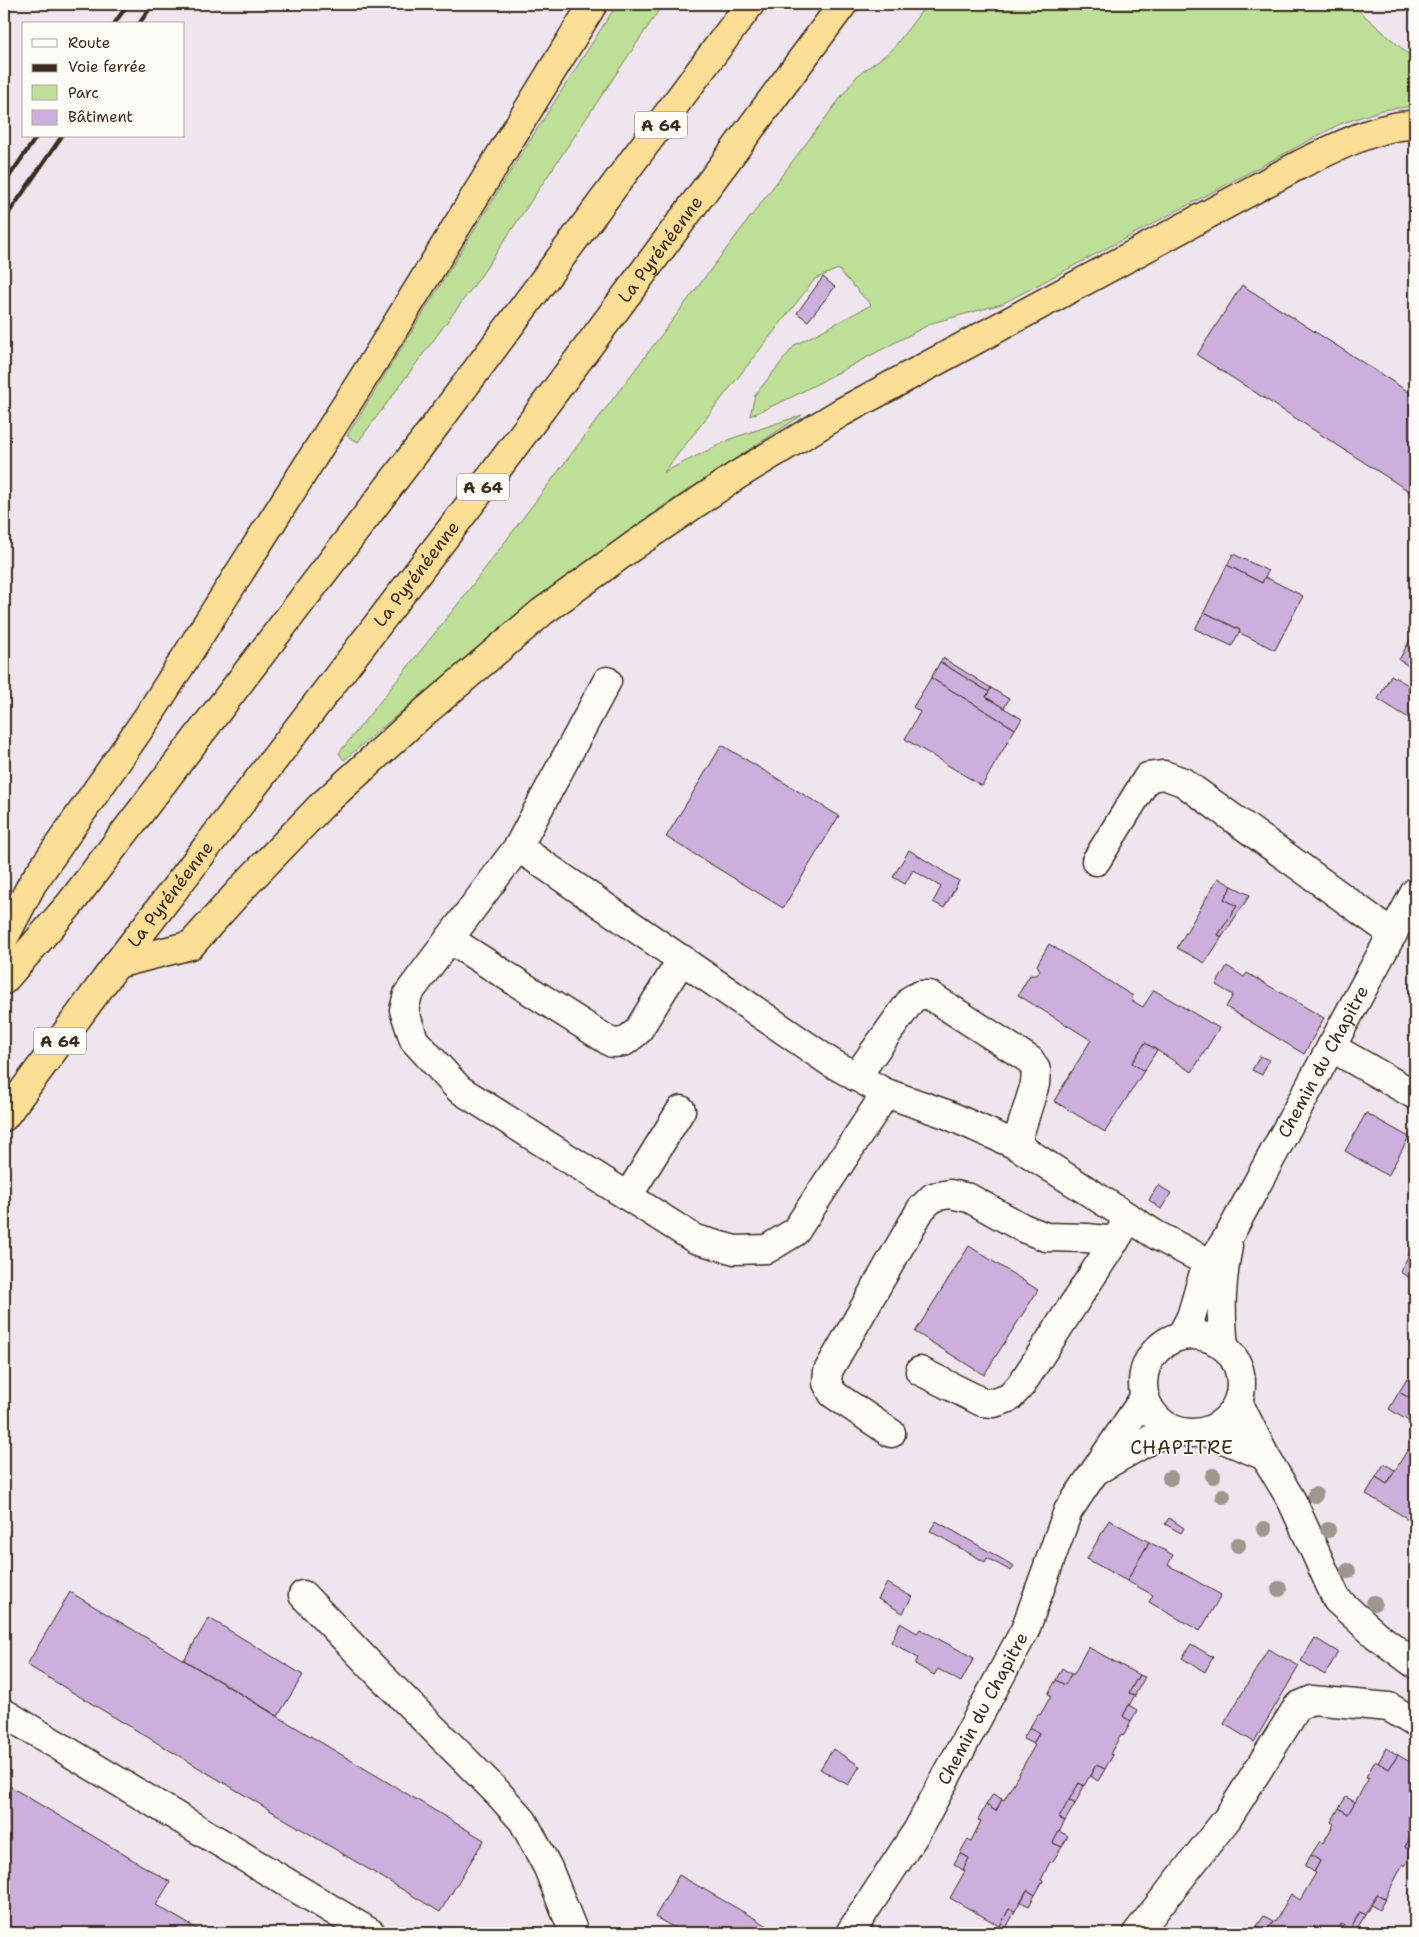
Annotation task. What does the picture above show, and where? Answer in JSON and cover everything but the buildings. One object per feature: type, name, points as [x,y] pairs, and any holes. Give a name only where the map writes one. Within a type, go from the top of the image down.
[{"type":"highway","points":[[4,938],[32,884],[149,715],[374,361],[593,4]]},
{"type":"highway","name":"A 64","points":[[4,980],[70,904],[429,434],[750,4]]},
{"type":"highway","name":"La Pyrénéenne","points":[[4,1117],[117,964],[500,465],[843,4]]},
{"type":"highway","points":[[117,964],[191,945],[244,885],[320,807],[420,716],[542,612],[636,544],[736,476],[842,412],[1298,165],[1352,140],[1404,124],[1415,125]]},
{"type":"street","points":[[607,681],[518,846],[408,994],[404,1010],[414,1040],[459,1089],[695,1239],[735,1250],[767,1250],[795,1232],[886,1093]]},
{"type":"street","points":[[1096,861],[1148,777],[1164,775],[1183,782],[1392,934]]},
{"type":"street","points":[[518,846],[830,1062],[886,1093],[946,1114],[1016,1144],[1156,1235],[1211,1264]]},
{"type":"street","name":"Chemin du Chapitre","points":[[1181,1336],[1192,1316],[1203,1276],[1231,1232],[1415,892]]},
{"type":"street","points":[[449,939],[612,1042],[624,1042],[637,1032],[682,960]]},
{"type":"street","points":[[856,1077],[912,999],[920,995],[929,996],[1030,1060],[1036,1070],[1035,1084],[1016,1144]]},
{"type":"street","points":[[1331,1047],[1415,1095]]},
{"type":"street","points":[[628,1196],[682,1110]]},
{"type":"street","points":[[892,1433],[833,1394],[827,1383],[828,1371],[921,1209],[933,1197],[950,1194],[970,1198],[1023,1228],[1046,1237],[1115,1241]]},
{"type":"street","points":[[920,1371],[982,1402],[994,1403],[1009,1398],[1020,1386],[1130,1218]]},
{"type":"street","name":"Chemin du Chapitre","points":[[1224,1346],[1221,1318],[1222,1280],[1231,1232]]},
{"type":"street","points":[[1196,1335],[1211,1339],[1224,1346],[1234,1358],[1240,1372],[1241,1386],[1238,1402],[1231,1415],[1220,1425],[1206,1432],[1189,1434],[1173,1430],[1160,1422],[1150,1411],[1144,1398],[1142,1382],[1146,1366],[1154,1352],[1166,1342],[1181,1336],[1196,1335]]},
{"type":"street","name":"Chemin du Chapitre","points":[[850,1933],[916,1831],[1025,1630],[1068,1511],[1144,1398]]},
{"type":"street","points":[[1238,1402],[1265,1456],[1292,1501],[1337,1600],[1376,1635],[1415,1664]]},
{"type":"street","name":"Chemin du Chapitre","points":[[1094,1472],[1173,1430]]},
{"type":"street","points":[[1206,1432],[1265,1456]]},
{"type":"street","points":[[303,1595],[497,1792],[523,1821],[548,1868],[574,1933]]},
{"type":"street","points":[[1137,1933],[1227,1819],[1298,1706],[1312,1700],[1389,1707],[1415,1723]]},
{"type":"street","points":[[4,1713],[371,1933]]},
{"type":"green space","points":[[617,4],[663,4],[478,280],[358,442],[347,436],[520,156]]},
{"type":"green space","points":[[927,4],[1351,4],[1415,60],[1415,106],[1382,110],[1340,124],[1002,304],[932,323],[792,397],[750,416],[755,395],[795,345],[871,305],[838,269],[815,279],[664,472],[733,438],[802,415],[662,507],[525,607],[344,760],[339,753],[458,604],[857,76],[892,50]]},
{"type":"railway","points":[[115,22],[128,4]]},
{"type":"railway","points":[[140,22],[153,4]]},
{"type":"railway","points":[[4,184],[36,138]]},
{"type":"railway","points":[[4,220],[61,138]]},
{"type":"district","name":"CHAPITRE","points":[[1182,1447]]}]
